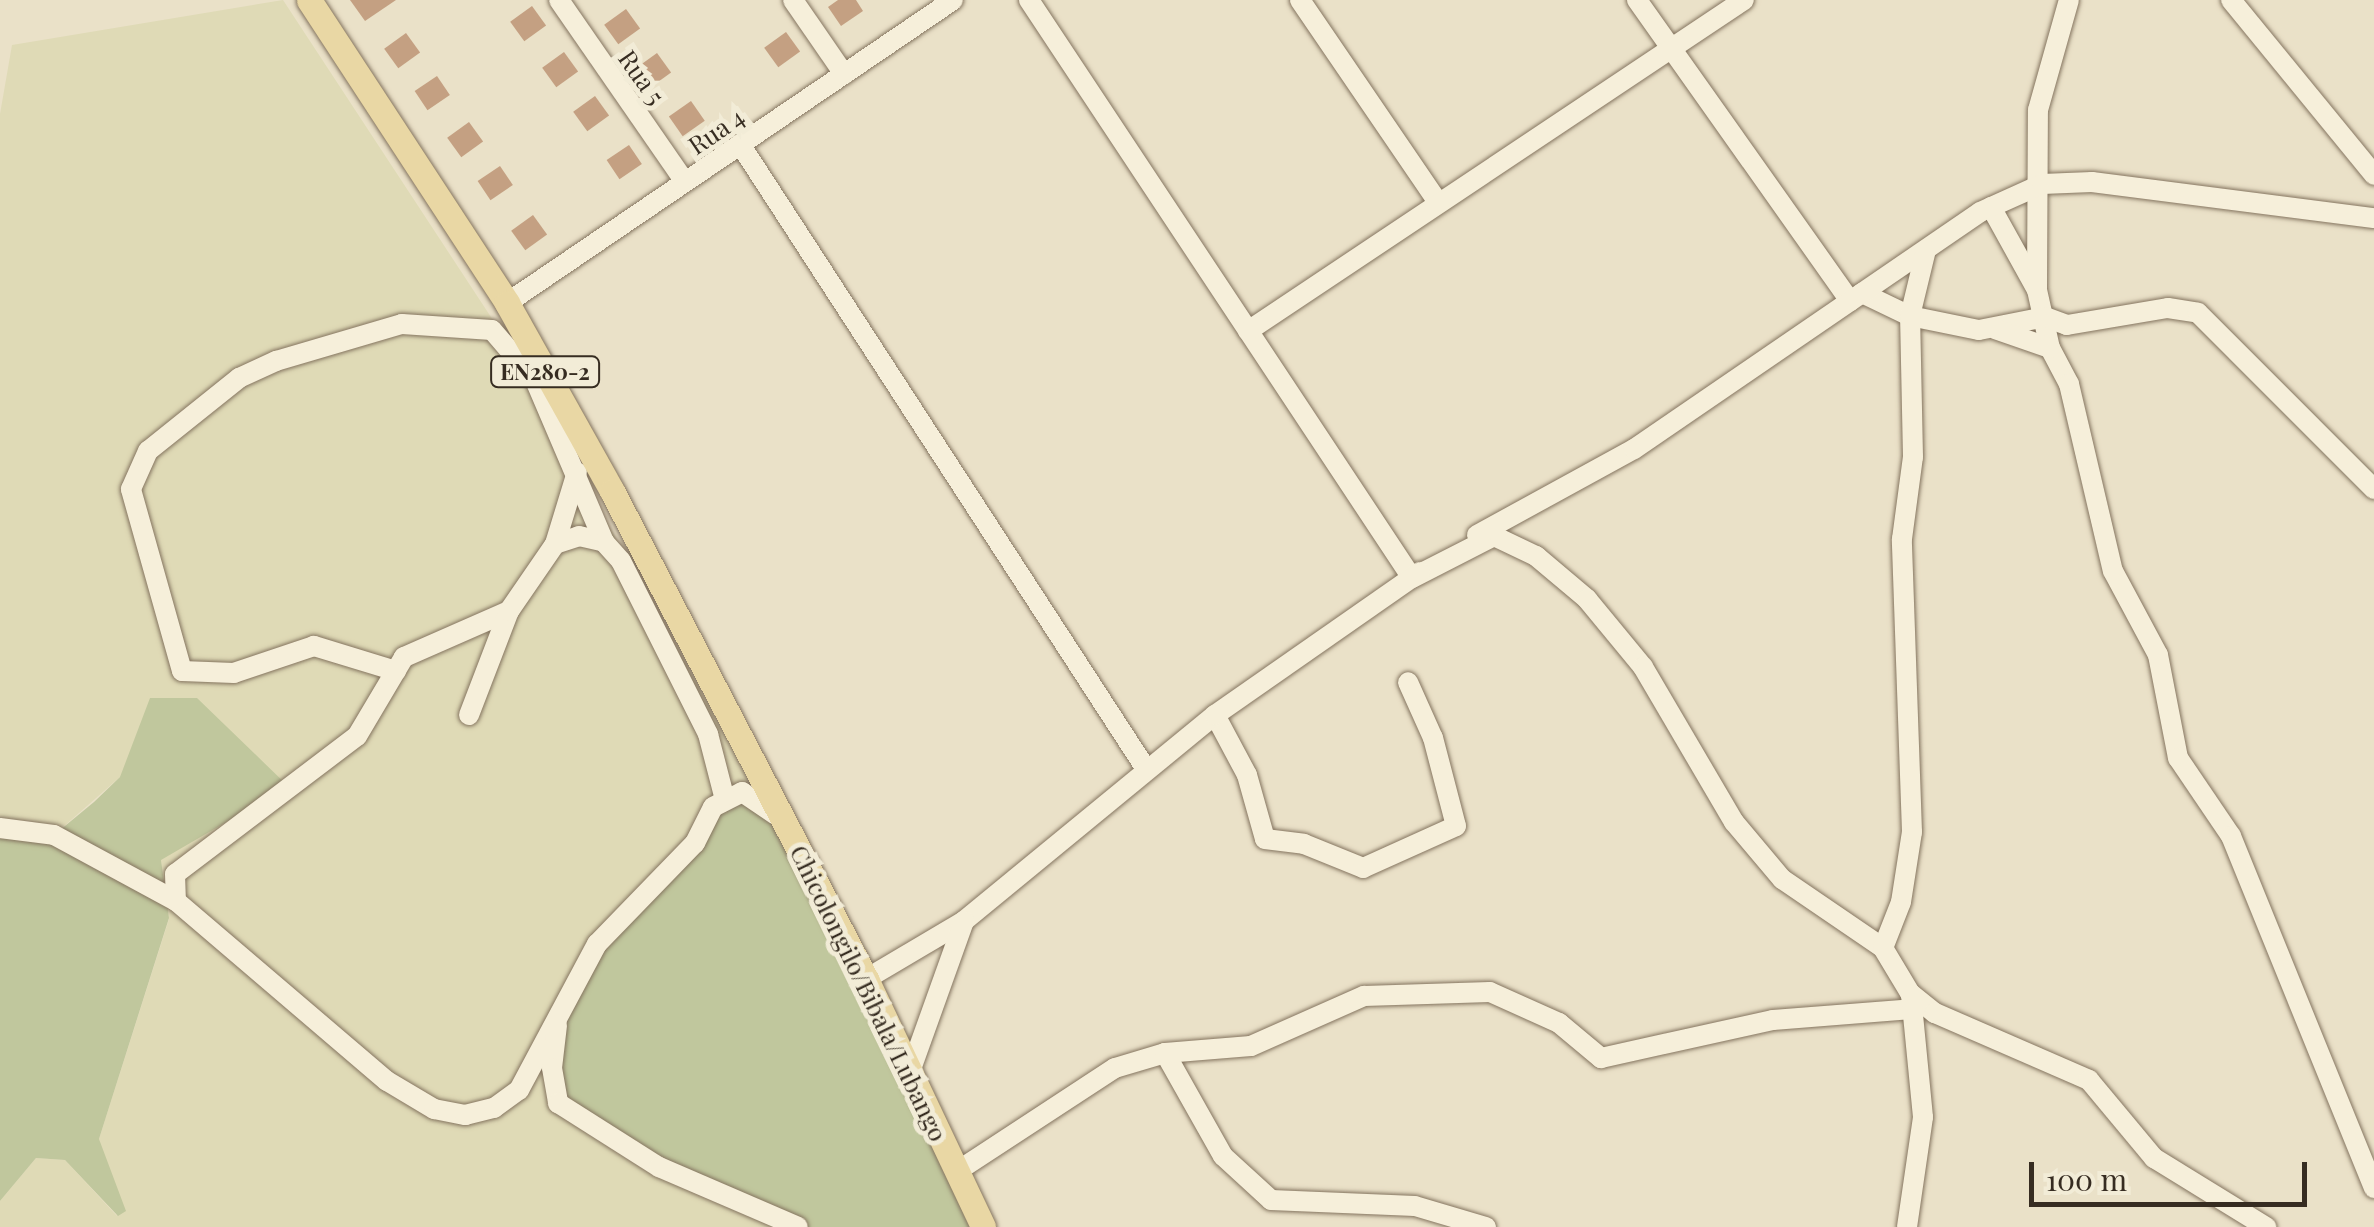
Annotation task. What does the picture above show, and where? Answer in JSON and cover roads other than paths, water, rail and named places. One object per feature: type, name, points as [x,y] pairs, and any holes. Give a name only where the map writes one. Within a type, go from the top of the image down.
[{"type":"main road","name":"EN280-2","points":[[309,0],[507,303]]},
{"type":"main road","name":"Chicolongilo/Bibala/Lubango","points":[[507,303],[866,978],[982,1227]]},
{"type":"street","name":"Rua 5","points":[[559,0],[685,182]]},
{"type":"street","points":[[792,0],[844,74]]},
{"type":"street","name":"Rua 4","points":[[507,303],[953,0]]},
{"type":"street","points":[[1028,0],[1412,578]]},
{"type":"street","points":[[1300,0],[1438,202]]},
{"type":"street","points":[[1638,0],[1856,297],[1910,316],[1995,329],[2050,348]]},
{"type":"street","points":[[1248,331],[1744,0]]},
{"type":"street","points":[[2037,290],[2042,184],[2038,110],[2068,0]]},
{"type":"street","points":[[2231,0],[2374,175]]},
{"type":"street","points":[[740,144],[1146,769]]},
{"type":"street","points":[[866,978],[964,921],[1215,715],[1412,578],[1526,503],[1634,449],[1991,207],[2042,184],[2092,182],[2374,218]]},
{"type":"street","points":[[1991,207],[2037,290],[2050,348],[2088,447],[2113,570],[2158,654],[2178,758],[2236,849],[2374,1188]]},
{"type":"street","points":[[1882,948],[1902,902],[1912,832],[1902,571],[1916,399],[1910,316],[1926,250]]},
{"type":"street","points":[[1995,329],[2045,317],[2067,325],[2168,308],[2198,313],[2374,489]]},
{"type":"street","points":[[0,828],[54,835],[176,901],[388,1081],[434,1109],[465,1115],[519,1090],[560,1003],[597,944],[695,843],[724,796],[708,734],[622,561],[604,542],[577,472],[508,343],[492,330],[402,324],[238,378],[148,451],[131,488],[134,519],[182,672],[234,673],[314,646],[396,671]]},
{"type":"street","points":[[469,715],[510,611],[555,544],[577,472]]},
{"type":"street","points":[[555,544],[579,536],[604,542]]},
{"type":"street","points":[[1412,578],[1494,536],[1536,556],[1587,599],[1643,668],[1734,822],[1782,879],[1882,948],[1911,1001],[1923,1117],[1907,1227]]},
{"type":"street","points":[[176,901],[175,874],[357,736],[378,713],[396,671],[423,647],[510,611]]},
{"type":"street","points":[[1215,715],[1247,776],[1265,839],[1304,844],[1362,868],[1456,826],[1433,738],[1408,682]]},
{"type":"street","points":[[724,796],[761,800],[786,827]]},
{"type":"street","points":[[910,1072],[964,921]]},
{"type":"street","points":[[956,1172],[1115,1068],[1165,1054],[1251,1046],[1364,996],[1490,992],[1559,1023],[1601,1058],[1774,1020],[1911,1001],[2089,1080],[2154,1158],[2266,1227]]},
{"type":"street","points":[[560,1003],[552,1068],[558,1103],[659,1166],[798,1227]]},
{"type":"street","points":[[1165,1054],[1223,1156],[1271,1200],[1415,1206],[1486,1227]]}]
